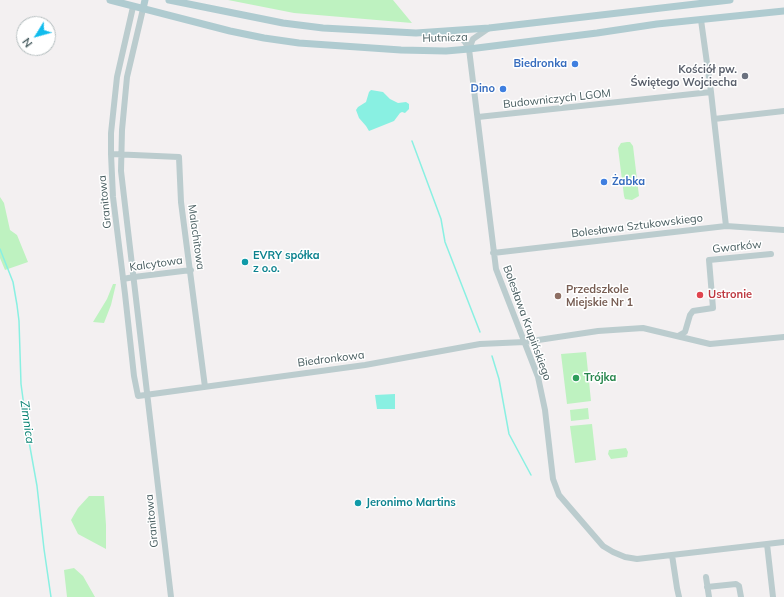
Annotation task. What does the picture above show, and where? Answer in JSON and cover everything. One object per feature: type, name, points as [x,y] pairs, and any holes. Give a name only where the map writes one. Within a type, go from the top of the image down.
[{"type":"main road","name":"Hutnicza","points":[[110,0],[134,3],[142,9],[230,31],[299,43],[401,50],[446,51],[583,35],[657,24],[784,11]]},
{"type":"main road","points":[[142,9],[145,0]]},
{"type":"main road","name":"Hutnicza","points":[[169,0],[275,22],[323,28],[401,33],[441,32],[489,28],[696,2],[730,0]]},
{"type":"street","name":"Granitowa","points":[[134,3],[117,77],[111,154],[113,197],[124,279],[134,376],[138,396]]},
{"type":"street","name":"Granitowa","points":[[142,9],[127,77],[122,130],[121,171],[171,597]]},
{"type":"street","points":[[701,20],[726,226]]},
{"type":"street","points":[[469,49],[473,39],[489,28]]},
{"type":"street","points":[[441,32],[461,38],[469,49]]},
{"type":"street","name":"Bolesława Krupińskiego","points":[[469,49],[493,253],[500,280],[538,377],[545,410],[553,479],[559,495],[604,546],[625,557],[637,559],[784,542]]},
{"type":"street","name":"Budowniczych LGOM","points":[[478,118],[710,92]]},
{"type":"street","points":[[714,119],[784,111]]},
{"type":"street","name":"Malachitowa","points":[[111,154],[179,157],[181,202],[206,387]]},
{"type":"street","name":"Bolesława Sztukowskiego","points":[[493,253],[726,226],[784,230]]},
{"type":"street","name":"Gwarków","points":[[678,336],[685,332],[690,315],[693,312],[713,308],[709,260],[771,254]]},
{"type":"street","name":"Kalcytowa","points":[[124,279],[191,270]]},
{"type":"street","points":[[525,342],[598,331],[643,328],[710,344],[784,337]]},
{"type":"street","name":"Biedronkowa","points":[[138,396],[365,365],[480,344],[525,342]]},
{"type":"street","points":[[767,544],[772,597]]},
{"type":"street","points":[[672,555],[679,597]]},
{"type":"street","points":[[706,577],[709,597]]},
{"type":"street","points":[[707,587],[736,584],[739,586],[741,597]]},
{"type":"shaded area","points":[[228,0],[393,0],[412,23],[294,13]]},
{"type":"shaded area","points":[[371,90],[383,92],[390,99],[398,103],[406,102],[409,104],[409,109],[405,113],[400,113],[394,121],[369,131],[359,118],[356,110],[366,102]]},
{"type":"shaded area","points":[[630,142],[633,146],[639,196],[632,200],[625,199],[624,196],[618,148],[621,143]]},
{"type":"shaded area","points":[[0,197],[4,203],[10,230],[17,235],[28,262],[5,270],[0,258]]},
{"type":"shaded area","points":[[113,284],[116,284],[111,305],[104,323],[93,322],[107,299]]},
{"type":"shaded area","name":"Trójka","points":[[586,352],[591,401],[567,404],[561,354]]},
{"type":"shaded area","points":[[395,394],[395,409],[377,409],[375,395]]},
{"type":"shaded area","points":[[588,408],[589,419],[571,421],[570,410]]},
{"type":"shaded area","points":[[592,424],[596,460],[575,463],[570,426]]},
{"type":"shaded area","points":[[626,448],[628,452],[627,457],[611,459],[608,454],[609,450]]},
{"type":"shaded area","points":[[89,496],[104,496],[106,549],[78,534],[71,520],[78,508]]},
{"type":"shaded area","points":[[74,568],[83,576],[95,597],[67,597],[64,570]]},
{"type":"waterway","points":[[412,141],[441,219],[445,242],[480,332]]},
{"type":"waterway","name":"Zimnica","points":[[0,249],[13,282],[17,305],[21,384],[37,486],[51,597]]},
{"type":"waterway","points":[[492,356],[499,379],[509,434],[531,475]]},
{"type":"place","name":"Biedronka","points":[[575,64]]},
{"type":"place","name":"Kościół pw. Świętego Wojciecha","points":[[745,76]]},
{"type":"place","name":"Dino","points":[[503,89]]},
{"type":"place","name":"Żabka","points":[[604,182]]},
{"type":"place","name":"EVRY spółka z o.o.","points":[[245,262]]},
{"type":"place","name":"Ustronie","points":[[700,295]]},
{"type":"place","name":"Przedszkole Miejskie Nr 1","points":[[558,296]]},
{"type":"place","name":"Trójka","points":[[576,378]]},
{"type":"place","name":"Jeronimo Martins","points":[[358,503]]}]
